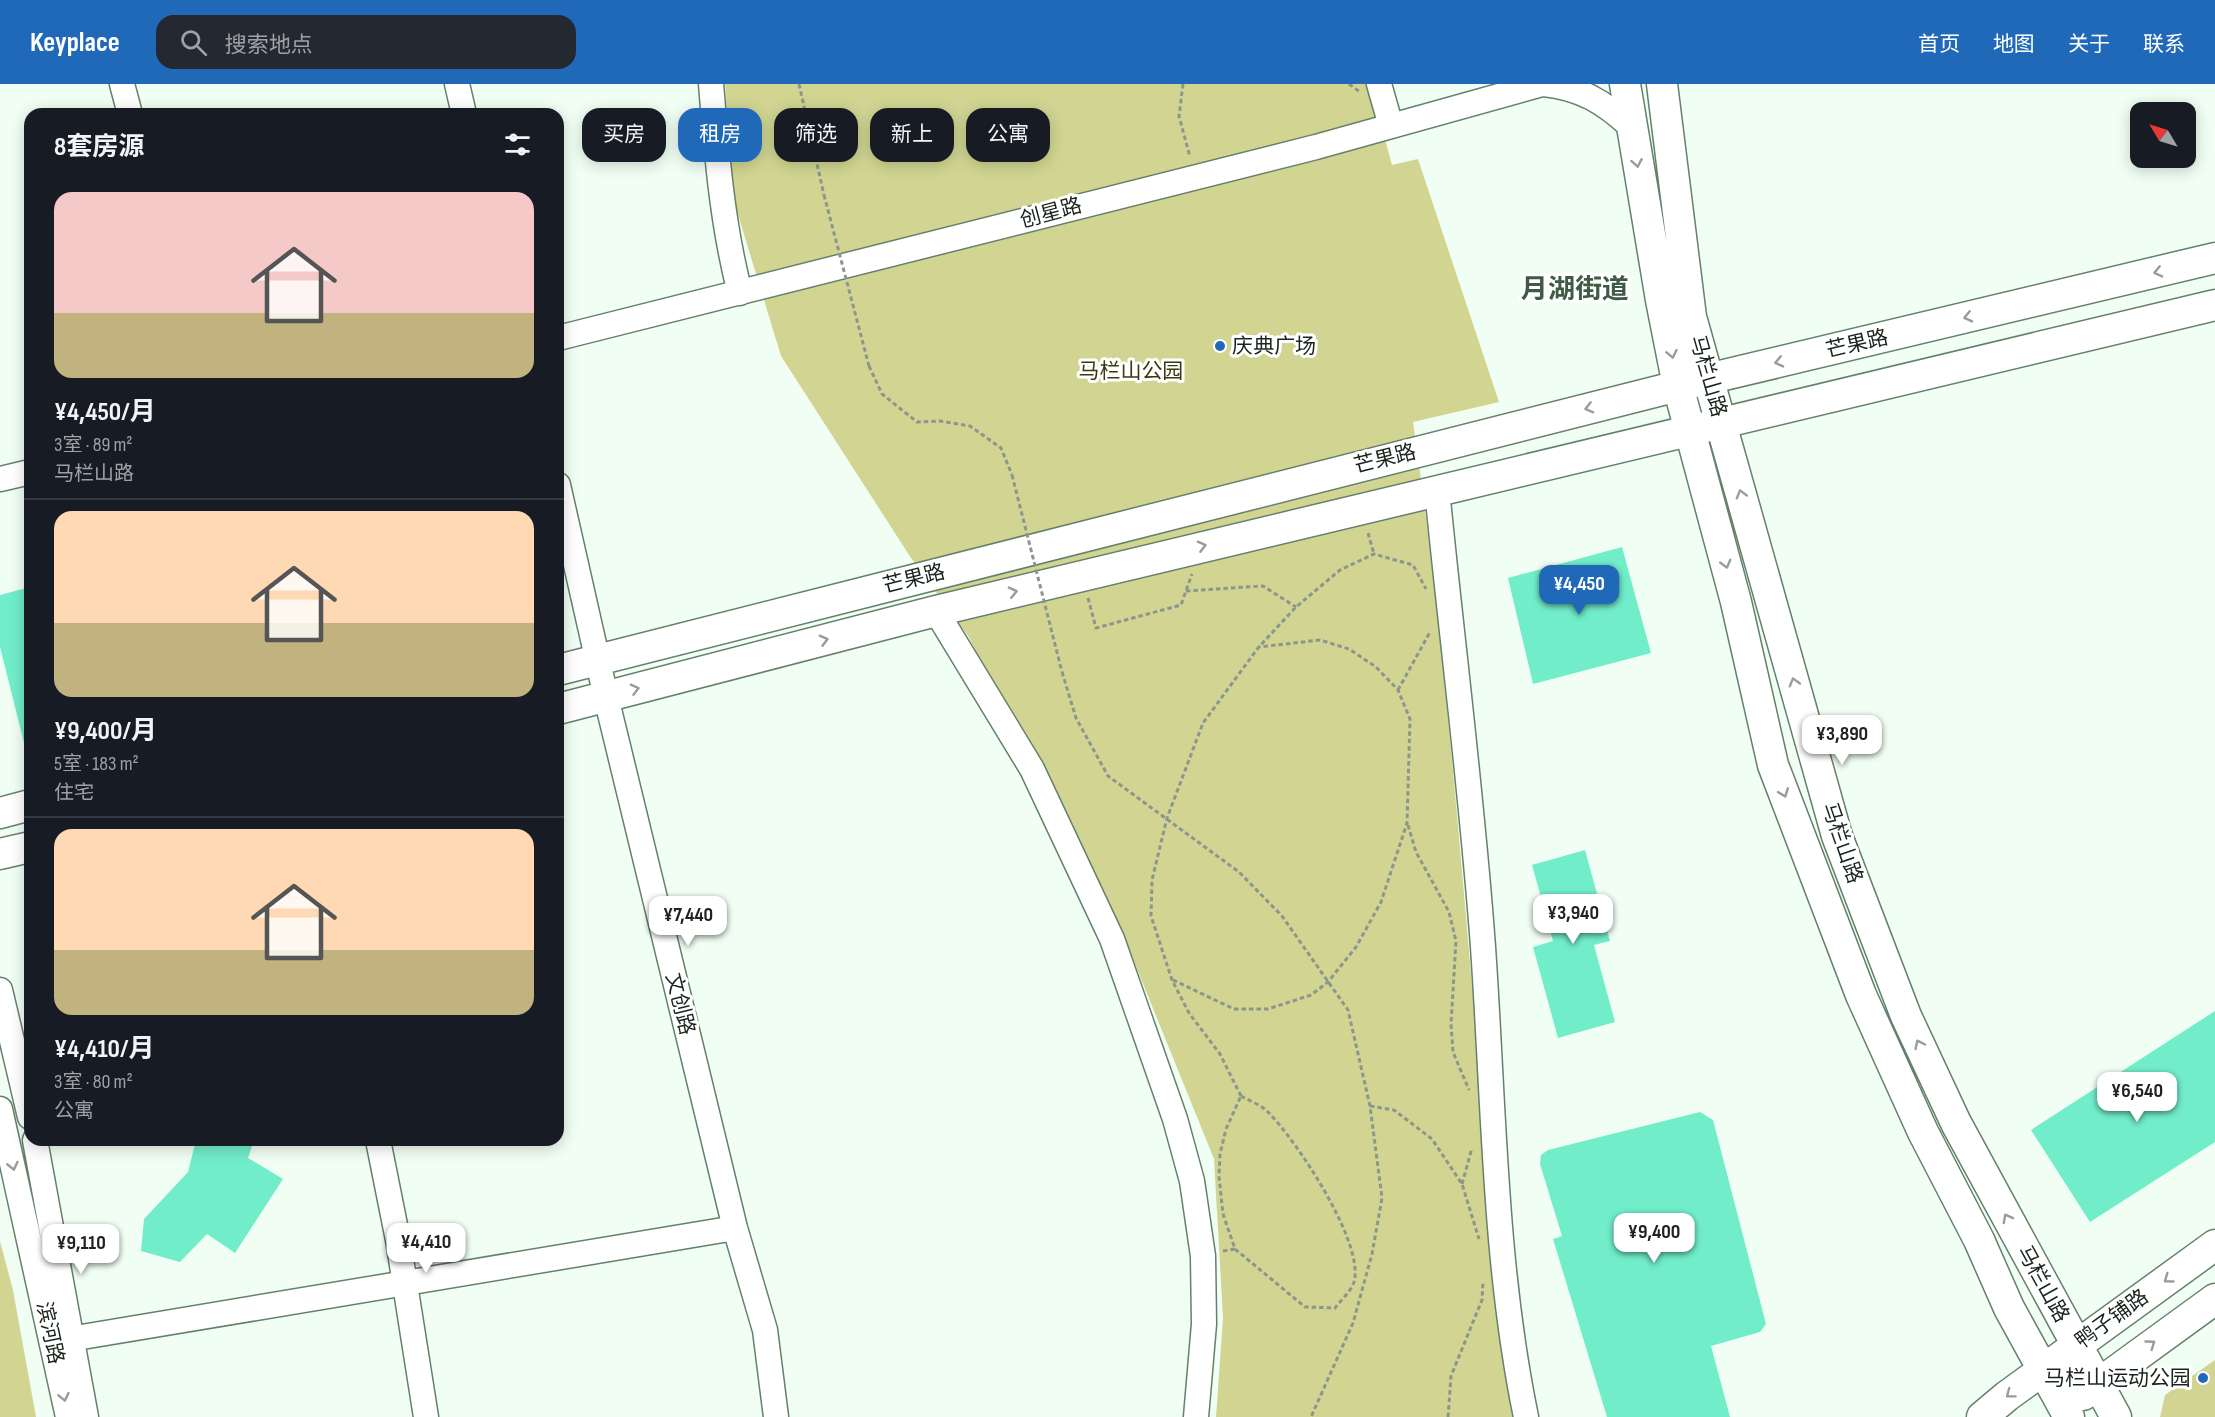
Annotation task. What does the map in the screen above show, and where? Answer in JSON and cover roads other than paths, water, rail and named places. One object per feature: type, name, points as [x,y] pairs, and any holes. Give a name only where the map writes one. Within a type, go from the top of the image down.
[{"type":"main road","name":"马栏山路","points":[[1625,84],[1678,386],[1736,602],[1773,765],[1861,995],[1923,1132],[1979,1240],[2009,1308],[2043,1370],[2062,1415]]},
{"type":"main road","name":"马栏山路","points":[[1663,86],[1691,316],[1837,836],[1906,1016],[1956,1123],[2116,1417]]},
{"type":"main road","name":"芒果路","points":[[564,668],[1678,386],[2215,258]]},
{"type":"main road","name":"芒果路","points":[[564,708],[936,610],[2215,305]]},
{"type":"main road","points":[[0,813],[24,807]]},
{"type":"main road","points":[[0,854],[24,848]]},
{"type":"main road","name":"鸭子铺路","points":[[1982,1417],[2215,1245]]},
{"type":"main road","name":"鸭子铺路","points":[[2062,1415],[2098,1384],[2215,1299]]},
{"type":"street","points":[[122,84],[128,108]]},
{"type":"street","points":[[457,84],[463,108]]},
{"type":"street","points":[[711,84],[726,238],[740,293]]},
{"type":"street","points":[[1379,84],[1391,126]]},
{"type":"street","points":[[1543,84],[1562,86],[1593,96],[1631,127]]},
{"type":"street","name":"创星路","points":[[564,337],[1195,177],[1543,84]]},
{"type":"street","points":[[0,479],[24,473]]},
{"type":"street","points":[[1437,490],[1483,946],[1498,1232],[1513,1355],[1526,1417]]},
{"type":"street","name":"文创路","points":[[564,510],[606,697],[735,1228],[765,1330],[776,1417]]},
{"type":"street","points":[[936,610],[1032,769],[1112,939],[1175,1119],[1192,1181],[1203,1256],[1204,1324],[1196,1417]]},
{"type":"street","points":[[0,990],[24,1092]]},
{"type":"street","name":"滨河路","points":[[0,1109],[62,1341],[86,1417]]},
{"type":"street","name":"滨河路","points":[[36,1146],[62,1341],[68,1417]]},
{"type":"street","points":[[379,1146],[406,1284],[426,1417]]},
{"type":"street","points":[[62,1341],[735,1228]]},
{"type":"place","name":"庆典广场","points":[[1220,346]]},
{"type":"place","name":"马栏山运动公园","points":[[2203,1378]]},
{"type":"district","name":"月湖街道","points":[[1575,290]]},
{"type":"park label","name":"马栏山公园","points":[[1131,371]]}]
